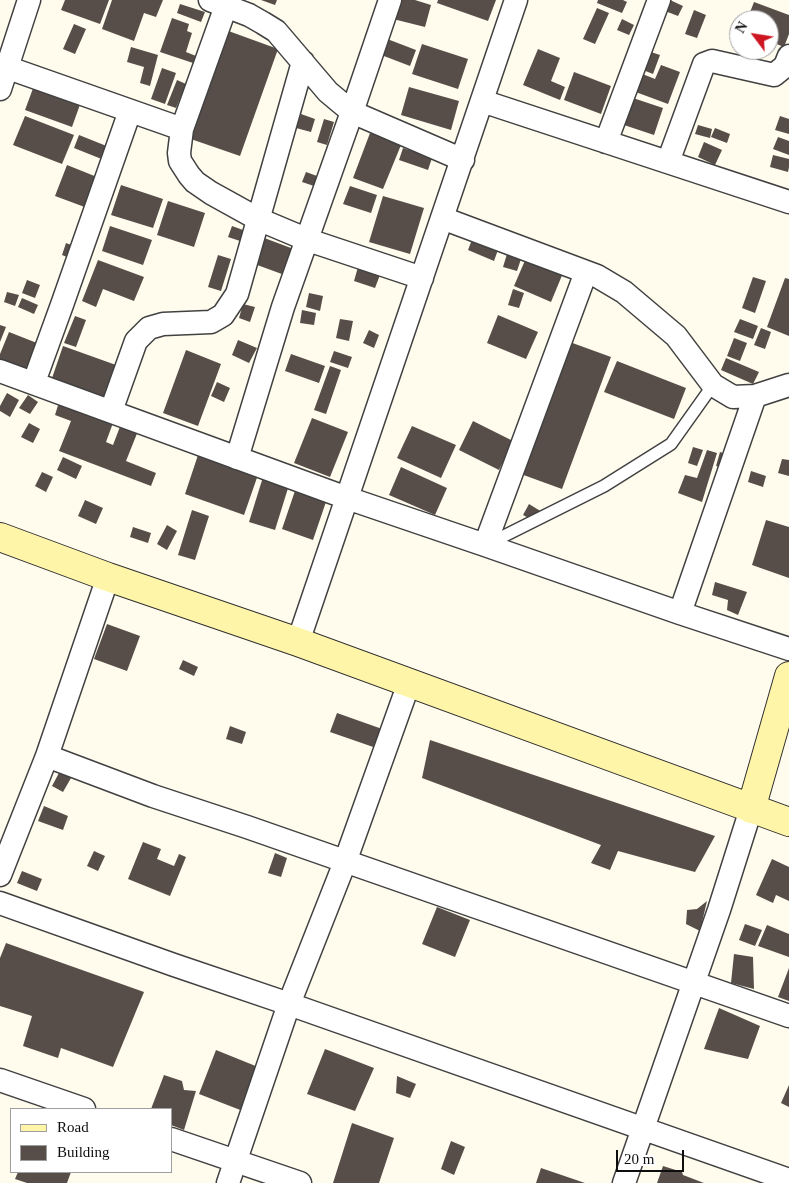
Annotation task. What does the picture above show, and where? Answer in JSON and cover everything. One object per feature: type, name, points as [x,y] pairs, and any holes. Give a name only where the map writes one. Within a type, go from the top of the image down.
[{"type":"street","points":[[0,89],[3,66],[29,0]]},
{"type":"street","points":[[236,458],[283,308],[390,0]]},
{"type":"street","points":[[298,642],[516,0]]},
{"type":"street","points":[[606,142],[660,0]]},
{"type":"street","points":[[422,278],[308,240],[258,218],[211,193],[189,175],[180,161],[178,153],[182,129],[218,3],[264,22],[276,30],[328,92],[352,112],[462,160]]},
{"type":"street","points":[[668,162],[704,64],[712,60],[774,75],[785,66],[789,56]]},
{"type":"street","points":[[111,411],[136,341],[149,328],[162,324],[211,322],[223,314],[237,294],[303,62]]},
{"type":"street","points":[[3,66],[182,129]]},
{"type":"street","points":[[482,101],[789,202]]},
{"type":"street","points":[[34,382],[130,111]]},
{"type":"street","points":[[442,218],[597,276],[624,292],[676,336],[713,385],[733,397],[756,396],[789,386]]},
{"type":"street","points":[[486,545],[586,272]]},
{"type":"street","points":[[0,371],[347,498],[789,649]]},
{"type":"street","points":[[680,613],[756,396]]},
{"type":"street","points":[[0,537],[108,577],[298,642],[789,822]]},
{"type":"street","points":[[0,875],[47,756],[108,577]]},
{"type":"street","points":[[624,1183],[725,892],[789,676]]},
{"type":"street","points":[[228,1183],[289,1004],[345,862],[409,683]]},
{"type":"street","points":[[47,756],[153,796],[789,1016]]},
{"type":"street","points":[[0,903],[789,1180]]},
{"type":"street","points":[[0,1080],[81,1108]]},
{"type":"street","points":[[172,1139],[300,1183]]},
{"type":"lane","points":[[486,545],[604,486],[671,444],[713,385]]},
{"type":"building","points":[[65,0],[109,0],[100,24],[61,10]]},
{"type":"building","points":[[112,0],[163,0],[156,17],[144,13],[134,41],[102,29]]},
{"type":"building","points":[[261,0],[277,0],[275,5]]},
{"type":"building","points":[[398,0],[415,0],[431,5],[425,27],[393,19]]},
{"type":"building","points":[[438,0],[496,0],[488,21],[437,3]]},
{"type":"building","points":[[598,0],[623,0],[627,2],[622,13],[597,3]]},
{"type":"building","points":[[670,0],[683,6],[678,16],[665,11]]},
{"type":"building","points":[[754,2],[776,10],[751,10]]},
{"type":"building","points":[[180,4],[205,12],[201,22],[177,13]]},
{"type":"building","points":[[597,8],[609,13],[595,44],[583,39]]},
{"type":"building","points":[[694,10],[706,15],[697,38],[685,34]]},
{"type":"building","points":[[779,11],[789,15],[789,34],[784,47],[779,45]]},
{"type":"building","points":[[172,18],[189,24],[187,31],[192,33],[186,52],[196,56],[193,63],[160,52]]},
{"type":"building","points":[[622,19],[634,25],[629,35],[617,30]]},
{"type":"building","points":[[74,24],[86,29],[75,54],[63,49]]},
{"type":"building","points":[[223,29],[278,49],[240,156],[185,137]]},
{"type":"building","points":[[382,37],[416,50],[410,66],[376,53]]},
{"type":"building","points":[[422,44],[468,59],[458,89],[412,74]]},
{"type":"building","points":[[131,47],[158,55],[150,86],[140,83],[144,67],[127,62]]},
{"type":"building","points":[[538,49],[560,58],[551,81],[565,87],[560,100],[523,85]]},
{"type":"building","points":[[645,50],[660,55],[653,74],[638,68]]},
{"type":"building","points":[[661,65],[680,72],[668,104],[633,91],[640,73],[655,79]]},
{"type":"building","points":[[162,68],[176,73],[165,104],[151,99]]},
{"type":"building","points":[[574,72],[611,86],[601,114],[564,100]]},
{"type":"building","points":[[177,80],[186,84],[176,108],[167,105]]},
{"type":"building","points":[[35,83],[82,99],[72,127],[25,110]]},
{"type":"building","points":[[409,87],[459,101],[451,130],[401,115]]},
{"type":"building","points":[[627,96],[663,108],[654,135],[618,123]]},
{"type":"building","points":[[301,114],[315,119],[311,132],[296,128]]},
{"type":"building","points":[[25,116],[74,135],[62,164],[13,145]]},
{"type":"building","points":[[780,116],[789,119],[789,134],[775,130]]},
{"type":"building","points":[[324,119],[334,122],[327,145],[317,142]]},
{"type":"building","points":[[698,125],[712,129],[710,138],[695,134]]},
{"type":"building","points":[[715,128],[730,134],[727,143],[711,137]]},
{"type":"building","points":[[370,133],[401,145],[383,189],[353,178]]},
{"type":"building","points":[[79,135],[114,149],[109,162],[74,148]]},
{"type":"building","points":[[778,137],[789,141],[789,155],[773,149]]},
{"type":"building","points":[[704,142],[722,150],[715,165],[698,157]]},
{"type":"building","points":[[403,148],[432,158],[428,170],[399,160]]},
{"type":"building","points":[[773,155],[789,159],[788,172],[770,167]]},
{"type":"building","points":[[67,165],[102,179],[90,209],[55,196]]},
{"type":"building","points":[[306,172],[317,176],[314,186],[302,182]]},
{"type":"building","points":[[121,185],[163,199],[153,228],[111,215]]},
{"type":"building","points":[[350,186],[377,195],[371,213],[343,204]]},
{"type":"building","points":[[383,196],[424,208],[410,254],[369,242]]},
{"type":"building","points":[[168,201],[205,213],[194,247],[157,235]]},
{"type":"building","points":[[110,226],[152,240],[143,265],[102,251]]},
{"type":"building","points":[[232,226],[243,230],[240,241],[228,237]]},
{"type":"building","points":[[259,236],[299,251],[290,277],[249,262]]},
{"type":"building","points":[[473,237],[499,247],[494,261],[468,250]]},
{"type":"building","points":[[66,243],[82,249],[77,261],[62,255]]},
{"type":"building","points":[[507,254],[521,259],[517,271],[503,267]]},
{"type":"building","points":[[218,255],[231,259],[221,291],[208,287]]},
{"type":"building","points":[[526,258],[563,273],[551,302],[514,286]]},
{"type":"building","points":[[98,260],[144,277],[134,301],[103,289],[96,307],[82,301]]},
{"type":"building","points":[[358,267],[380,275],[375,288],[354,281]]},
{"type":"building","points":[[753,277],[766,281],[755,313],[742,308]]},
{"type":"building","points":[[785,278],[789,279],[789,336],[767,327]]},
{"type":"building","points":[[27,280],[40,285],[35,298],[22,293]]},
{"type":"building","points":[[513,289],[524,293],[519,308],[508,305]]},
{"type":"building","points":[[7,292],[19,295],[15,306],[4,302]]},
{"type":"building","points":[[309,293],[323,296],[320,311],[306,307]]},
{"type":"building","points":[[22,298],[38,305],[34,314],[18,307]]},
{"type":"building","points":[[243,304],[255,307],[250,322],[239,318]]},
{"type":"building","points":[[302,310],[316,313],[314,325],[300,323]]},
{"type":"building","points":[[498,315],[538,332],[526,359],[487,343]]},
{"type":"building","points":[[75,316],[86,320],[76,347],[64,343]]},
{"type":"building","points":[[340,319],[353,321],[349,341],[336,338]]},
{"type":"building","points":[[740,319],[758,326],[753,339],[734,332]]},
{"type":"building","points":[[0,325],[6,327],[0,342]]},
{"type":"building","points":[[761,328],[771,332],[765,349],[754,345]]},
{"type":"building","points":[[369,330],[379,335],[374,348],[363,343]]},
{"type":"building","points":[[9,332],[42,345],[30,372],[0,359],[0,354]]},
{"type":"building","points":[[734,338],[747,343],[740,361],[727,356]]},
{"type":"building","points":[[238,340],[257,348],[249,363],[232,355]]},
{"type":"building","points":[[567,341],[611,357],[562,489],[518,473]]},
{"type":"building","points":[[63,346],[116,365],[104,399],[51,381]]},
{"type":"building","points":[[186,350],[221,364],[198,426],[163,413]]},
{"type":"building","points":[[334,351],[352,357],[348,368],[330,362]]},
{"type":"building","points":[[291,354],[325,366],[319,383],[285,371]]},
{"type":"building","points":[[726,358],[759,372],[753,384],[721,370]]},
{"type":"building","points":[[617,361],[686,388],[674,419],[604,392]]},
{"type":"building","points":[[330,366],[341,370],[326,414],[314,410]]},
{"type":"building","points":[[217,382],[230,388],[224,402],[211,396]]},
{"type":"building","points":[[7,393],[19,400],[10,417],[0,411],[0,406]]},
{"type":"building","points":[[28,395],[38,402],[30,414],[19,408]]},
{"type":"building","points":[[59,402],[113,423],[106,442],[113,445],[121,424],[138,431],[126,461],[156,473],[151,486],[59,451],[71,421],[55,415]]},
{"type":"building","points":[[312,418],[348,432],[330,477],[294,463]]},
{"type":"building","points":[[473,421],[513,441],[499,470],[459,450]]},
{"type":"building","points":[[29,423],[40,429],[33,443],[21,437]]},
{"type":"building","points":[[412,426],[456,445],[441,478],[397,458]]},
{"type":"building","points":[[693,447],[703,450],[697,466],[688,463]]},
{"type":"building","points":[[200,449],[260,469],[244,515],[185,494]]},
{"type":"building","points":[[707,450],[717,453],[702,502],[678,493],[685,475],[697,478]]},
{"type":"building","points":[[720,452],[732,456],[727,469],[716,466]]},
{"type":"building","points":[[63,457],[82,466],[76,479],[57,470]]},
{"type":"building","points":[[782,459],[789,460],[789,476],[778,473]]},
{"type":"building","points":[[401,467],[447,488],[435,515],[389,495]]},
{"type":"building","points":[[751,471],[766,476],[763,487],[748,482]]},
{"type":"building","points":[[42,472],[53,477],[46,492],[35,486]]},
{"type":"building","points":[[263,477],[289,485],[275,530],[249,522]]},
{"type":"building","points":[[298,482],[329,493],[313,540],[282,529]]},
{"type":"building","points":[[85,500],[103,508],[96,524],[78,516]]},
{"type":"building","points":[[529,504],[542,512],[536,522],[523,515]]},
{"type":"building","points":[[192,510],[209,516],[195,560],[178,555]]},
{"type":"building","points":[[766,520],[789,527],[789,578],[752,565]]},
{"type":"building","points":[[167,525],[177,531],[167,550],[157,544]]},
{"type":"building","points":[[133,527],[151,533],[148,543],[130,537]]},
{"type":"building","points":[[715,582],[747,592],[738,615],[727,610],[728,600],[712,595]]},
{"type":"building","points":[[107,624],[140,636],[127,671],[94,659]]},
{"type":"building","points":[[183,660],[198,667],[194,676],[179,669]]},
{"type":"building","points":[[337,713],[385,730],[379,749],[330,732]]},
{"type":"building","points":[[230,726],[246,732],[242,744],[226,739]]},
{"type":"building","points":[[430,740],[715,836],[695,872],[618,851],[610,870],[591,863],[601,845],[422,778]]},
{"type":"building","points":[[60,771],[71,778],[63,792],[52,786]]},
{"type":"building","points":[[44,806],[68,816],[63,830],[38,821]]},
{"type":"building","points":[[143,842],[161,849],[157,859],[174,866],[179,854],[186,857],[170,896],[128,879]]},
{"type":"building","points":[[94,851],[105,856],[98,871],[87,866]]},
{"type":"building","points":[[275,853],[287,858],[281,877],[268,873]]},
{"type":"building","points":[[772,859],[789,867],[789,901],[776,895],[773,903],[756,895]]},
{"type":"building","points":[[22,871],[42,879],[37,891],[17,883]]},
{"type":"building","points":[[707,901],[700,931],[686,924],[687,910],[697,909]]},
{"type":"building","points":[[437,907],[470,920],[455,957],[422,944]]},
{"type":"building","points":[[745,924],[762,930],[755,946],[739,940]]},
{"type":"building","points":[[767,925],[789,934],[789,957],[758,946]]},
{"type":"building","points":[[6,943],[144,992],[113,1067],[61,1048],[58,1058],[23,1046],[32,1016],[0,1006],[0,958]]},
{"type":"building","points":[[734,954],[753,957],[754,989],[731,983]]},
{"type":"building","points":[[789,968],[789,1001],[778,997]]},
{"type":"building","points":[[719,1008],[760,1026],[748,1059],[704,1049]]},
{"type":"building","points":[[325,1049],[374,1068],[355,1111],[307,1094]]},
{"type":"building","points":[[216,1050],[263,1069],[248,1113],[199,1094]]},
{"type":"building","points":[[164,1075],[182,1081],[184,1090],[196,1091],[184,1130],[172,1125],[172,1108],[151,1108]]},
{"type":"building","points":[[397,1076],[416,1084],[410,1098],[396,1093]]},
{"type":"building","points":[[789,1085],[789,1107],[781,1103]]},
{"type":"building","points":[[352,1123],[394,1138],[379,1183],[333,1183]]},
{"type":"building","points":[[451,1141],[465,1147],[454,1175],[441,1169]]},
{"type":"building","points":[[663,1166],[682,1172],[683,1175],[704,1183],[657,1183]]},
{"type":"building","points":[[541,1168],[585,1183],[536,1183]]},
{"type":"building","points":[[18,1173],[71,1173],[67,1183],[27,1183],[15,1179]]}]
